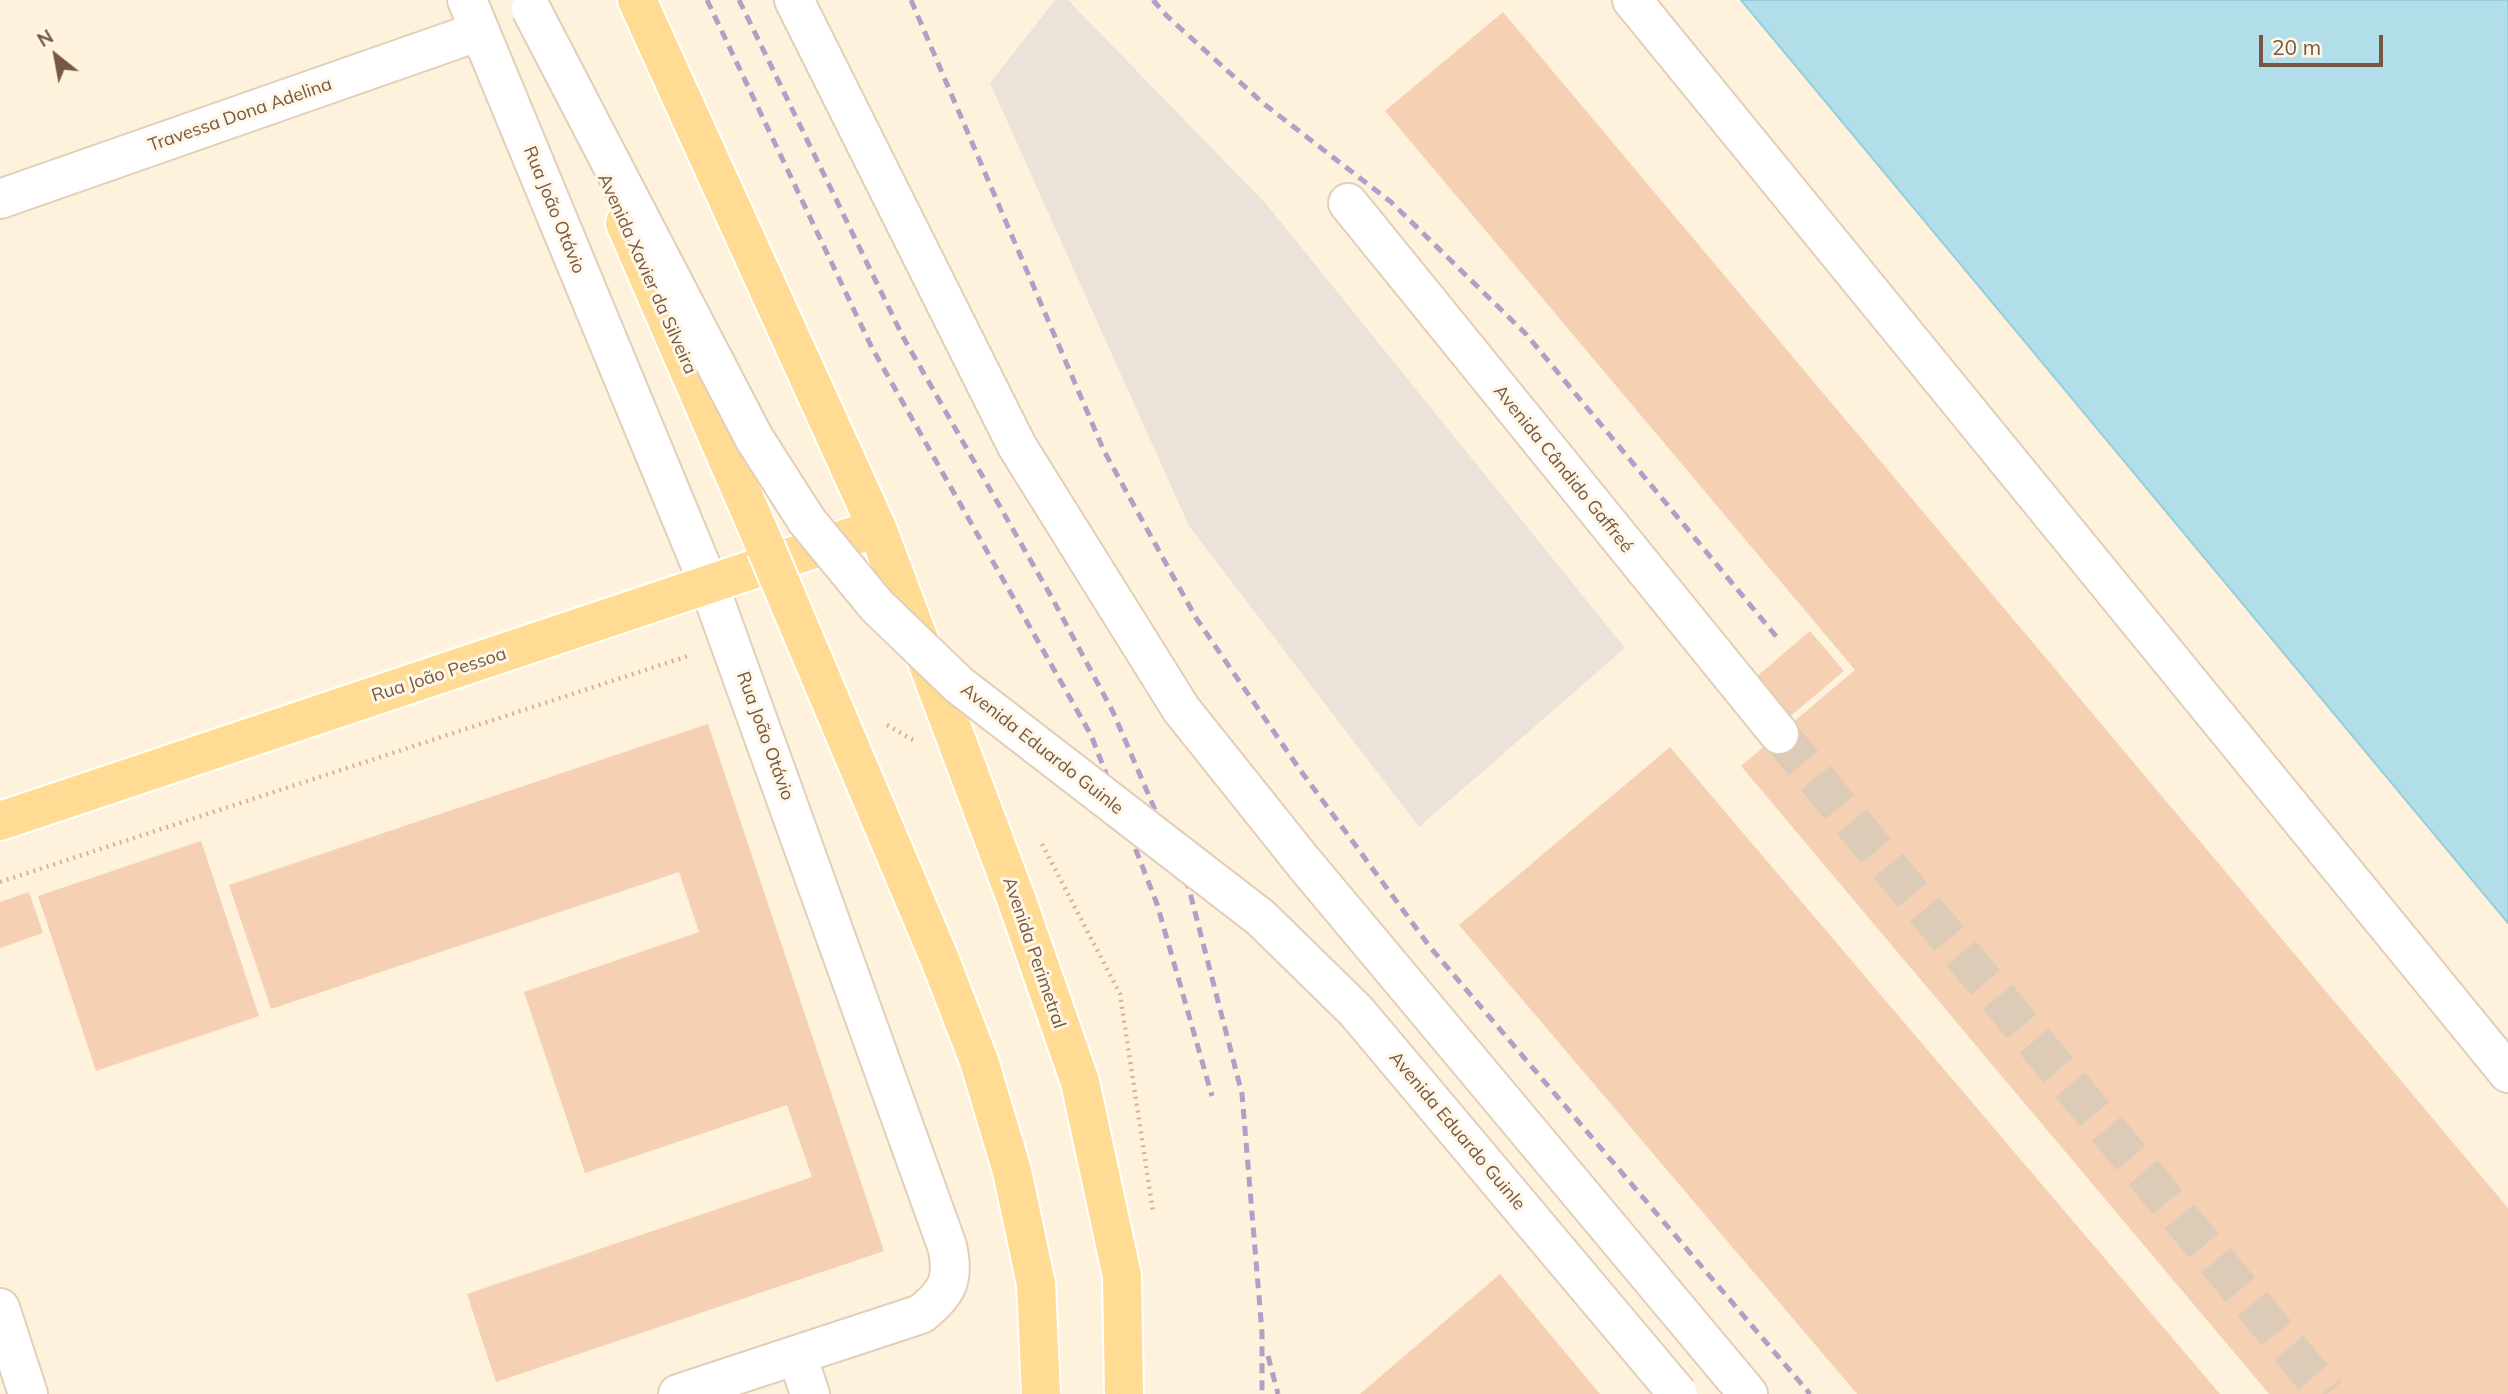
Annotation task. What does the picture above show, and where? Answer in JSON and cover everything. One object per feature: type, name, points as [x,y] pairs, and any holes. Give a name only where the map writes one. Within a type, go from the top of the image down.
[{"type":"main road","points":[[637,0],[877,528]]},
{"type":"main road","name":"Avenida Xavier da Silveira","points":[[529,4],[766,548],[935,947],[979,1061],[1012,1171],[1035,1284],[1041,1394]]},
{"type":"main road","name":"Rua João Pessoa","points":[[0,821],[877,528]]},
{"type":"main road","name":"Avenida Perimetral","points":[[877,528],[1018,904],[1080,1082],[1122,1276],[1124,1394]]},
{"type":"street","points":[[794,0],[1017,446],[1181,709],[1304,863],[1748,1394]]},
{"type":"street","points":[[1632,0],[2508,1073]]},
{"type":"street","name":"Avenida Eduardo Guinle","points":[[529,4],[754,438],[807,521],[877,606],[958,685],[1261,918],[1356,1011],[1678,1394]]},
{"type":"street","name":"Travessa Dona Adelina","points":[[0,199],[474,15]]},
{"type":"street","name":"Rua João Otávio","points":[[474,15],[731,642],[947,1246],[951,1264],[948,1284],[936,1301],[920,1314],[678,1394]]},
{"type":"street","name":"Avenida Cândido Gaffreé","points":[[1348,203],[1779,734]]},
{"type":"street","points":[[0,1308],[28,1394]]},
{"type":"street","points":[[797,1354],[810,1394]]},
{"type":"path","points":[[0,882],[731,642]]},
{"type":"path","points":[[884,724],[967,769]]},
{"type":"path","points":[[1040,839],[1120,994],[1153,1212]]},
{"type":"shaded area","points":[[1055,0],[1068,0],[1267,205],[1625,648],[1419,827],[1189,526],[990,83]]},
{"type":"water","points":[[1741,0],[2508,0],[2508,923]]},
{"type":"building","points":[[1503,12],[2508,1208],[2508,1394],[2269,1394],[1741,766],[1855,670],[1385,111]]},
{"type":"building","points":[[1810,631],[1844,671],[1781,724],[1748,684]]},
{"type":"building","points":[[708,724],[884,1251],[496,1382],[467,1294],[812,1177],[787,1105],[585,1173],[524,992],[699,932],[679,872],[271,1009],[229,885]]},
{"type":"building","points":[[1670,747],[2220,1394],[1857,1394],[1459,925]]},
{"type":"building","points":[[201,841],[259,1016],[96,1071],[38,896]]},
{"type":"building","points":[[29,892],[43,933],[0,948],[0,902]]},
{"type":"building","points":[[1500,1274],[1600,1394],[1360,1394]]},
{"type":"tunnel","points":[[1779,734],[2327,1394]]},
{"type":"railway","points":[[707,0],[872,348],[1091,735],[1157,904],[1212,1096]]},
{"type":"railway","points":[[739,0],[903,337],[1051,596],[1113,712],[1189,889],[1242,1094],[1262,1332],[1262,1394]]},
{"type":"railway","points":[[911,0],[1104,451],[1196,618],[1298,767],[1430,947],[1810,1394]]},
{"type":"railway","points":[[1153,0],[1167,16],[1264,104],[1391,202],[1526,334],[1780,641]]},
{"type":"railway","points":[[1268,1356],[1278,1394]]}]
